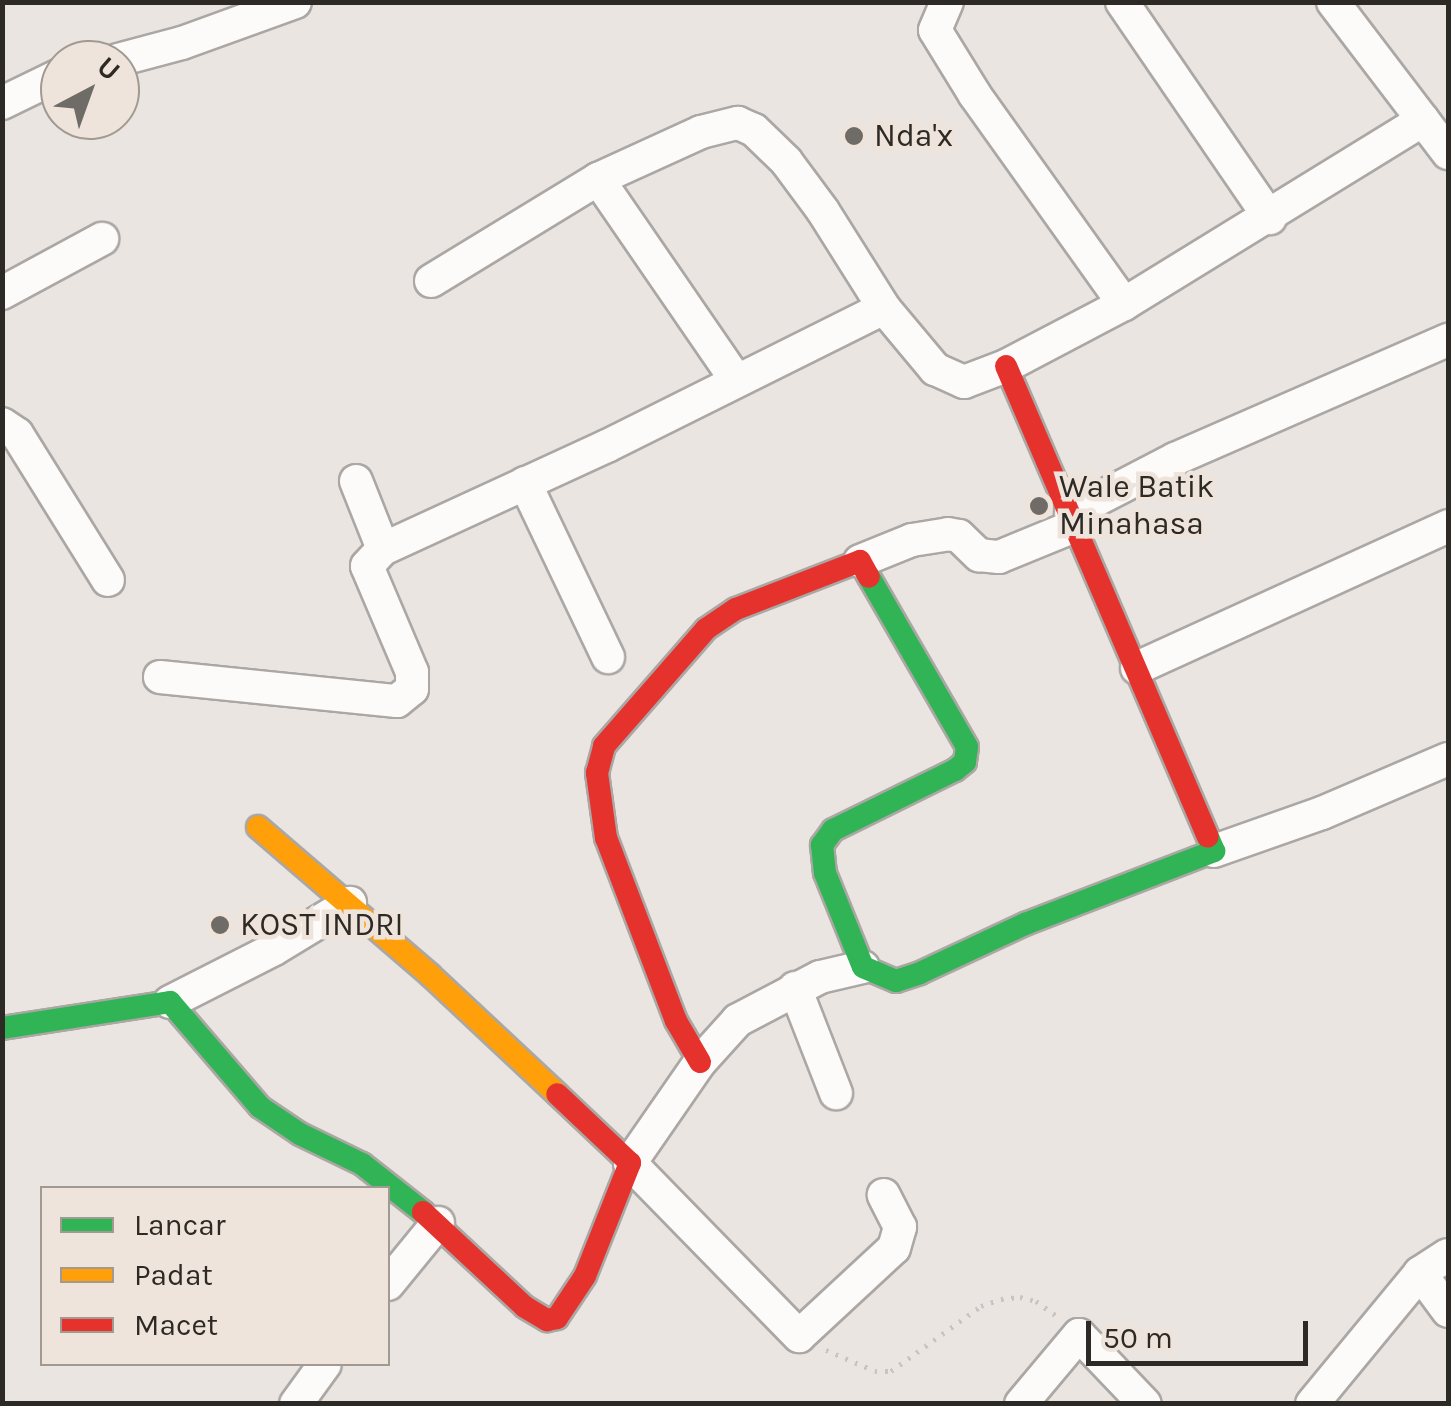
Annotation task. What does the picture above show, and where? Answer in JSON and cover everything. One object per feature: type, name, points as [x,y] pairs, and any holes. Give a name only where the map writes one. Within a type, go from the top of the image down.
[{"type":"street","points":[[140,54],[182,44],[295,2]]},
{"type":"street","points":[[946,2],[935,30],[976,95],[1124,304]]},
{"type":"street","points":[[1122,2],[1270,218]]},
{"type":"street","points":[[1333,2],[1448,153]]},
{"type":"street","points":[[2,103],[40,85]]},
{"type":"street","points":[[431,281],[598,179],[701,132],[738,123],[754,130],[786,161],[823,211],[884,308],[935,369],[964,382],[1006,366],[1124,304],[1270,218],[1423,120]]},
{"type":"street","points":[[598,179],[735,378]]},
{"type":"street","points":[[2,293],[102,239]]},
{"type":"street","points":[[160,677],[397,702],[412,689],[412,672],[366,566],[383,549],[884,308]]},
{"type":"street","points":[[700,1062],[676,1022],[606,838],[597,791],[604,746],[706,629],[736,609],[912,540],[959,536],[980,555],[999,558],[1175,459],[1448,340]]},
{"type":"street","points":[[1006,366],[1214,851]]},
{"type":"street","points":[[2,424],[17,434],[108,580]]},
{"type":"street","points":[[356,481],[383,549]]},
{"type":"street","points":[[524,483],[608,657]]},
{"type":"street","points":[[1137,668],[1448,526]]},
{"type":"street","points":[[860,561],[953,717],[967,752],[965,762],[955,770],[833,830],[822,845],[825,873],[863,967]]},
{"type":"street","points":[[170,1002],[260,1107],[300,1134],[352,1157],[438,1222],[525,1307],[547,1320],[557,1318],[568,1308],[592,1262],[630,1164],[700,1062],[738,1020],[795,988],[863,967],[896,981],[1025,924],[1322,814],[1448,759]]},
{"type":"street","points":[[258,827],[350,903],[630,1164],[799,1336],[894,1248],[900,1227],[884,1194]]},
{"type":"street","points":[[2,1028],[170,1002],[274,949],[350,903]]},
{"type":"street","points":[[795,988],[836,1093]]},
{"type":"street","points":[[390,1282],[438,1222]]},
{"type":"street","points":[[1434,1264],[1448,1311]]},
{"type":"street","points":[[1312,1404],[1434,1264]]},
{"type":"street","points":[[1020,1404],[1079,1335],[1145,1404]]},
{"type":"street","points":[[296,1404],[324,1366]]},
{"type":"path","points":[[799,1336],[875,1371],[891,1371],[981,1306],[1020,1296],[1036,1302],[1079,1335]]},
{"type":"traffic: fast","points":[[869,577],[967,747],[965,762],[955,770],[833,830],[822,845],[825,873],[863,967],[896,981],[920,973],[1025,924],[1214,851],[1208,837]]},
{"type":"traffic: fast","points":[[2,1028],[170,1002],[260,1107],[300,1134],[362,1164],[390,1186]]},
{"type":"traffic: fast","points":[[390,1186],[423,1212]]},
{"type":"traffic: slow","points":[[258,827],[430,975],[557,1094]]},
{"type":"traffic: jam","points":[[1006,366],[1208,837]]},
{"type":"traffic: jam","points":[[700,1062],[676,1021],[606,838],[597,773],[604,746],[706,629],[736,609],[860,561],[869,577]]},
{"type":"traffic: jam","points":[[423,1212],[525,1307],[547,1320],[557,1318],[585,1276],[630,1163],[557,1094]]},
{"type":"place","name":"Nda'x","points":[[854,136]]},
{"type":"place","name":"Wale Batik Minahasa","points":[[1039,506]]},
{"type":"place","name":"KOST INDRI","points":[[220,925]]}]
